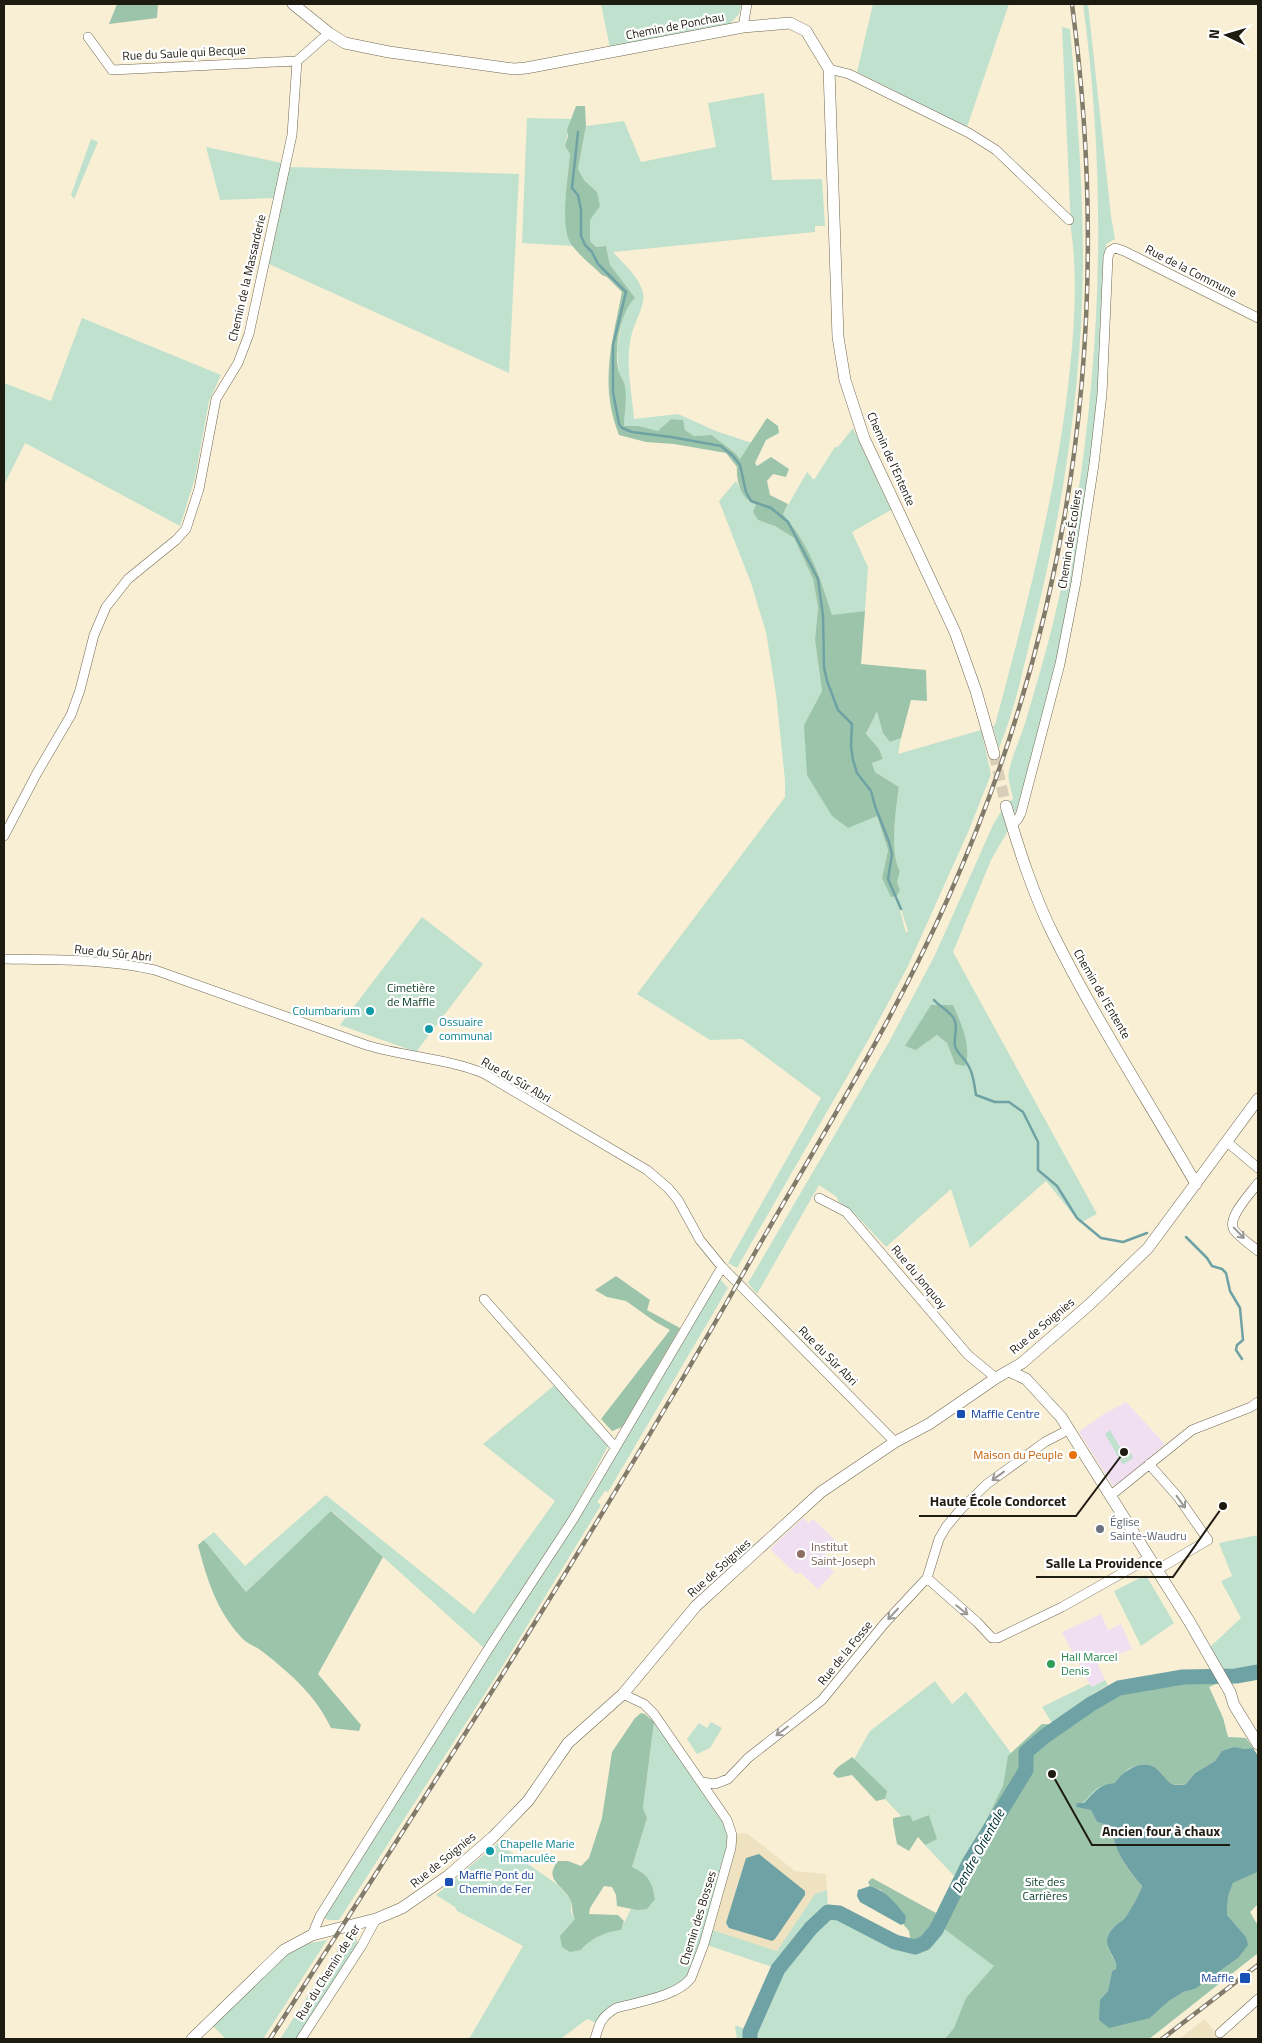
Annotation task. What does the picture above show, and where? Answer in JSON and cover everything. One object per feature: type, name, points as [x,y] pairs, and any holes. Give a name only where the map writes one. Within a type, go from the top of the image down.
[{"type":"street","name":"Chemin de Ponchau","points":[[293,4],[329,33],[345,43],[514,69],[743,27],[790,24],[806,31],[828,69]]},
{"type":"street","points":[[743,27],[747,4]]},
{"type":"street","points":[[297,61],[329,33]]},
{"type":"street","name":"Rue du Saule qui Becque","points":[[88,37],[112,70],[297,61]]},
{"type":"street","name":"Chemin de la Massarderie","points":[[4,836],[37,773],[71,715],[80,690],[94,635],[106,607],[128,579],[176,540],[186,529],[199,488],[216,399],[238,363],[248,334],[292,135],[297,61]]},
{"type":"street","points":[[828,69],[849,74],[969,133],[996,150],[1069,220]]},
{"type":"street","name":"Chemin de l'Entente","points":[[828,69],[838,336],[845,380],[864,438],[955,632],[976,691],[994,754]]},
{"type":"street","name":"Rue de la Commune","points":[[1112,249],[1124,251],[1258,318]]},
{"type":"street","name":"Chemin des Écoliers","points":[[1012,825],[1021,813],[1060,664],[1076,582],[1099,429],[1106,334],[1108,257],[1112,249]]},
{"type":"street","name":"Chemin de l'Entente","points":[[1006,806],[1022,859],[1052,933],[1196,1184]]},
{"type":"street","name":"Rue du Sûr Abri","points":[[4,959],[85,961],[139,966],[366,1045],[395,1053],[454,1063],[483,1073],[647,1170],[668,1188],[678,1200],[700,1240],[722,1267],[895,1442]]},
{"type":"street","name":"Rue de Soignies","points":[[192,2039],[275,1957],[292,1944],[312,1935],[376,1919],[414,1901],[448,1876],[505,1826],[532,1796],[568,1743],[623,1694],[696,1606],[821,1492],[895,1442],[929,1424],[996,1378],[1022,1363],[1090,1304],[1148,1248],[1258,1099]]},
{"type":"street","points":[[1227,1142],[1258,1168]]},
{"type":"street","points":[[1258,1183],[1234,1214],[1232,1225],[1235,1231],[1258,1251]]},
{"type":"street","name":"Rue du Jonquoy","points":[[819,1198],[846,1212],[968,1355],[996,1378]]},
{"type":"street","points":[[312,1935],[320,1916],[487,1651],[574,1518],[722,1267]]},
{"type":"street","points":[[484,1299],[615,1447]]},
{"type":"street","points":[[1022,1363],[1026,1379]]},
{"type":"street","points":[[1009,1371],[1026,1379],[1053,1406],[1186,1615],[1216,1667],[1234,1705],[1258,1744]]},
{"type":"street","points":[[1110,1496],[1192,1430],[1251,1408],[1258,1402]]},
{"type":"street","name":"Rue de la Fosse","points":[[702,1782],[715,1784],[728,1778],[748,1758],[822,1700],[884,1624],[926,1578],[939,1539],[961,1509],[987,1484],[1045,1442],[1068,1430]]},
{"type":"street","points":[[1149,1464],[1178,1498],[1208,1540],[1157,1570]]},
{"type":"street","points":[[926,1578],[992,1638],[998,1638],[1062,1607],[1149,1558]]},
{"type":"street","points":[[623,1694],[649,1708],[702,1782]]},
{"type":"street","name":"Chemin des Bosses","points":[[595,2039],[600,2020],[608,2013],[616,2008],[672,1992],[686,1985],[694,1974],[720,1891],[732,1844],[729,1823],[702,1782]]},
{"type":"street","name":"Rue du Chemin de Fer","points":[[301,2039],[362,1945],[376,1919]]},
{"type":"street","points":[[1220,2033],[1258,1999]]},
{"type":"shaded area","points":[[1126,1402],[1165,1444],[1127,1477],[1113,1486],[1079,1432],[1104,1414]]},
{"type":"shaded area","name":"Institut Saint-Joseph","points":[[803,1518],[809,1523],[813,1519],[837,1542],[821,1559],[834,1572],[818,1589],[800,1572],[796,1574],[770,1549]]},
{"type":"shaded area","points":[[1101,1614],[1108,1630],[1121,1624],[1132,1649],[1097,1663],[1105,1680],[1091,1687],[1062,1632]]},
{"type":"shaded area","points":[[748,1834],[795,1871],[826,1874],[827,1890],[815,1894],[777,1951],[708,1929],[732,1835]]},
{"type":"shaded area","points":[[1205,2019],[1220,2039],[1179,2039]]},
{"type":"green space","points":[[117,4],[158,4],[157,18],[109,24]]},
{"type":"green space","points":[[601,4],[742,4],[739,14],[729,25],[610,48]]},
{"type":"green space","points":[[873,4],[1009,4],[967,127],[857,72]]},
{"type":"green space","points":[[1083,4],[1088,4],[1115,239],[1106,244],[1100,397],[1072,587],[1057,661],[1018,811],[1014,812],[1010,801],[1013,799],[1009,771],[1041,668],[1063,578],[1072,532],[1090,400],[1098,268],[1098,202],[1091,70]]},
{"type":"green space","points":[[1062,27],[1070,29],[1081,175],[1083,263],[1079,353],[1070,443],[1055,533],[1019,685],[999,748],[993,726],[995,725],[1016,645],[1045,525],[1060,444],[1071,360],[1075,272],[1071,229]]},
{"type":"green space","points":[[764,93],[772,180],[822,179],[825,226],[815,226],[815,232],[613,252],[635,276],[643,293],[643,303],[632,332],[629,347],[634,419],[678,414],[716,431],[752,443],[740,459],[731,449],[712,435],[694,436],[685,430],[682,420],[671,419],[658,432],[639,426],[624,426],[624,382],[619,373],[617,349],[622,320],[628,304],[618,278],[610,265],[606,246],[596,247],[589,241],[590,220],[597,192],[584,180],[578,169],[586,126],[624,121],[641,162],[716,147],[708,103]]},
{"type":"green space","points":[[576,106],[585,106],[586,126],[578,169],[584,180],[597,192],[600,206],[590,220],[590,241],[596,247],[606,246],[610,265],[635,298],[625,312],[617,344],[617,364],[626,393],[624,426],[639,426],[658,431],[671,419],[683,420],[685,430],[694,436],[712,435],[731,449],[740,459],[767,418],[778,426],[779,433],[766,440],[755,463],[757,466],[771,457],[789,469],[786,477],[773,474],[767,481],[770,495],[788,504],[783,514],[800,538],[813,562],[832,615],[865,611],[861,664],[926,670],[927,701],[911,700],[901,738],[890,742],[883,733],[877,711],[866,734],[879,749],[883,759],[872,763],[875,772],[899,787],[894,830],[895,853],[900,871],[897,882],[900,890],[897,896],[891,897],[882,878],[888,850],[877,816],[848,828],[832,816],[807,775],[804,725],[822,691],[815,640],[818,607],[813,579],[794,538],[775,526],[758,520],[753,512],[756,505],[740,489],[737,467],[726,453],[674,444],[646,442],[619,435],[610,399],[609,364],[622,292],[578,253],[570,243],[566,229],[566,196],[570,154],[565,146],[568,136],[567,130]]},
{"type":"green space","points":[[527,118],[572,119],[565,146],[570,154],[565,214],[566,226],[573,246],[522,243]]},
{"type":"green space","points":[[91,139],[98,142],[74,199],[71,195]]},
{"type":"green space","points":[[206,147],[282,163],[274,198],[220,200]]},
{"type":"green space","points":[[290,167],[519,174],[509,373],[269,264]]},
{"type":"green space","points":[[82,318],[221,375],[209,401],[195,478],[180,526],[25,443],[4,485],[4,383],[51,401]]},
{"type":"green space","points":[[853,428],[891,510],[852,532],[868,567],[865,611],[832,616],[813,562],[800,538],[783,514],[807,472],[814,480],[835,447],[838,447]]},
{"type":"green space","points":[[736,481],[748,501],[756,505],[758,520],[775,526],[794,538],[813,579],[818,607],[815,640],[822,691],[804,725],[877,816],[888,850],[882,878],[898,903],[906,933],[908,931],[897,896],[900,890],[897,882],[900,871],[894,842],[899,787],[875,772],[872,763],[883,759],[879,749],[866,735],[877,710],[890,742],[901,738],[898,754],[981,730],[991,774],[969,830],[907,968],[866,1044],[737,1268],[728,1263],[821,1098],[742,1039],[710,1040],[637,994],[785,797],[776,694],[766,632],[751,583],[719,501]]},
{"type":"green space","points":[[1003,808],[1009,829],[991,860],[953,952],[1097,1214],[1080,1223],[1046,1181],[970,1248],[951,1189],[886,1247],[855,1214],[838,1201],[837,1197],[819,1185],[757,1294],[748,1283],[889,1042],[935,955],[993,825]],"holes":[[[953,1005],[955,1064],[947,1043],[937,1035],[916,1050]]]},
{"type":"green space","name":"Cimetière de Maffle","points":[[422,917],[483,964],[416,1052],[340,1025]]},
{"type":"green space","points":[[931,1005],[953,1005],[966,1043],[967,1059],[965,1066],[955,1064],[947,1043],[937,1035],[916,1050],[905,1046]]},
{"type":"green space","points":[[616,1276],[650,1300],[647,1310],[680,1328],[622,1427],[612,1431],[601,1419],[670,1330],[626,1301],[607,1297],[595,1290]]},
{"type":"green space","points":[[720,1279],[728,1288],[608,1492],[605,1491],[597,1502],[601,1505],[502,1667],[339,1920],[328,1920],[320,1916],[577,1520]]},
{"type":"green space","points":[[556,1384],[608,1446],[572,1513],[484,1648],[332,1511],[246,1592],[204,1540],[214,1532],[245,1566],[326,1495],[474,1614],[555,1501],[483,1444]]},
{"type":"green space","points":[[1110,1430],[1125,1456],[1131,1453],[1133,1458],[1123,1465],[1105,1434]]},
{"type":"green space","points":[[331,1511],[383,1557],[318,1674],[361,1725],[359,1731],[331,1728],[318,1706],[302,1686],[261,1650],[241,1637],[219,1606],[205,1570],[198,1545],[204,1540],[246,1592]]},
{"type":"green space","points":[[1258,1535],[1258,1670],[1226,1674],[1210,1647],[1241,1618],[1221,1581],[1232,1576],[1219,1543]]},
{"type":"green space","points":[[1146,1575],[1174,1623],[1141,1646],[1114,1591]]},
{"type":"green space","points":[[1183,1677],[1213,1677],[1218,1683],[1209,1687],[1223,1718],[1228,1737],[1246,1738],[1253,1748],[1156,1768],[1114,1827],[1150,2018],[1169,2001],[1249,1877],[1258,1872],[1258,1904],[1250,1912],[1258,1926],[1258,1953],[1149,2039],[737,2039],[735,2025],[750,2031],[778,1969],[704,1944],[686,1985],[616,2008],[599,2024],[587,2019],[562,2038],[469,2039],[523,1946],[457,1911],[455,1907],[436,1895],[487,1852],[489,1854],[492,1851],[491,1849],[498,1843],[558,1885],[571,1900],[571,1912],[575,1919],[581,1950],[599,1936],[621,1929],[631,1909],[637,1910],[632,1867],[647,1818],[643,1808],[654,1722],[719,1817],[727,1820],[732,1835],[709,1929],[777,1951],[815,1894],[827,1890],[828,1912],[839,1913],[895,1942],[915,1947],[925,1943],[936,1930],[969,1863],[988,1830],[985,1822],[954,1876],[925,1845],[936,1838],[929,1815],[913,1821],[910,1815],[902,1817],[885,1799],[886,1791],[854,1759],[870,1731],[935,1681],[952,1704],[966,1692],[1011,1753],[1042,1724],[1060,1725],[1119,1688]]},
{"type":"green space","name":"Site des Carrières","points":[[1183,1677],[1213,1677],[1218,1683],[1209,1687],[1223,1718],[1228,1737],[1246,1738],[1253,1748],[1234,1747],[1223,1751],[1215,1761],[1195,1773],[1186,1784],[1169,1783],[1159,1771],[1152,1767],[1141,1766],[1128,1769],[1117,1782],[1098,1787],[1076,1807],[1091,1810],[1097,1822],[1114,1827],[1118,1851],[1127,1867],[1142,1886],[1128,1914],[1112,1929],[1108,1936],[1107,1945],[1116,1969],[1112,1971],[1108,1991],[1100,2000],[1150,2018],[1169,2001],[1183,1992],[1195,1989],[1238,1958],[1246,1937],[1227,1915],[1228,1897],[1233,1883],[1258,1872],[1258,1904],[1250,1912],[1258,1926],[1258,1953],[1149,2039],[945,2039],[954,2028],[966,1998],[994,1966],[939,1925],[969,1863],[988,1830],[986,1821],[1003,1786],[1008,1756],[1042,1724],[1060,1725],[1119,1688]]},
{"type":"green space","points":[[1105,1680],[1108,1685],[1052,1723],[1042,1707],[1089,1684],[1092,1687]]},
{"type":"green space","points":[[641,1713],[654,1722],[643,1808],[647,1818],[632,1867],[649,1880],[655,1899],[647,1909],[637,1910],[617,1906],[616,1895],[612,1887],[604,1886],[590,1908],[589,1914],[618,1915],[624,1921],[621,1930],[599,1936],[581,1950],[570,1952],[562,1947],[560,1936],[575,1919],[570,1899],[555,1881],[552,1873],[558,1861],[568,1861],[581,1866],[589,1858],[602,1818],[612,1752],[635,1718]]},
{"type":"green space","points":[[711,1722],[722,1728],[710,1748],[697,1754],[687,1739],[699,1723],[707,1728]]},
{"type":"green space","points":[[852,1757],[887,1791],[885,1799],[876,1801],[852,1775],[838,1778],[833,1774],[838,1767]]},
{"type":"green space","points":[[910,1815],[913,1821],[929,1815],[937,1839],[925,1845],[918,1837],[909,1851],[897,1844],[893,1818]]},
{"type":"green space","points":[[872,1878],[936,1913],[929,1930],[921,1942],[911,1943],[909,1931],[903,1924],[906,1916],[881,1890],[870,1886],[868,1882]]},
{"type":"green space","points":[[356,1935],[357,1943],[336,1984],[301,2039],[280,2039],[346,1937]]},
{"type":"green space","points":[[299,1940],[309,1943],[327,1940],[263,2039],[226,2039],[209,2022]]},
{"type":"water","points":[[1234,1747],[1253,1748],[1258,1756],[1258,1872],[1233,1883],[1228,1897],[1227,1915],[1246,1937],[1248,1945],[1238,1958],[1195,1989],[1183,1992],[1169,2001],[1150,2018],[1109,2028],[1099,2020],[1100,2000],[1108,1991],[1112,1971],[1116,1969],[1115,1961],[1107,1945],[1108,1936],[1112,1929],[1128,1914],[1142,1886],[1118,1851],[1115,1843],[1114,1827],[1097,1822],[1091,1810],[1076,1807],[1077,1803],[1084,1803],[1098,1789],[1115,1783],[1128,1770],[1139,1765],[1151,1766],[1157,1769],[1171,1784],[1186,1784],[1195,1773],[1215,1761],[1222,1751]]},
{"type":"water","points":[[759,1854],[805,1891],[805,1895],[772,1941],[729,1928],[726,1923],[746,1858]]},
{"type":"water","points":[[870,1886],[886,1894],[894,1902],[906,1916],[905,1923],[901,1925],[860,1902],[857,1896],[858,1890]]},
{"type":"waterway","points":[[578,132],[572,188],[578,195],[581,210],[581,236],[598,264],[626,292],[613,345],[613,392],[619,424],[622,428],[632,432],[721,446],[740,465],[746,492],[751,501],[771,508],[788,522],[818,579],[823,616],[824,667],[827,681],[838,710],[852,724],[851,746],[853,760],[857,773],[871,791],[889,842],[892,854],[888,879],[901,909]]},
{"type":"waterway","points":[[934,1000],[950,1013],[954,1019],[956,1029],[955,1046],[970,1068],[976,1095],[995,1102],[1009,1102],[1023,1112],[1038,1142],[1038,1170],[1057,1186],[1077,1218],[1101,1238],[1123,1242],[1147,1233]]},
{"type":"waterway","points":[[1186,1237],[1207,1258],[1212,1266],[1222,1269],[1226,1273],[1230,1291],[1240,1308],[1243,1340],[1237,1345],[1236,1350],[1242,1359]]},
{"type":"waterway","name":"Dendre Orientale","points":[[750,2039],[750,2032],[778,1969],[811,1928],[828,1912],[839,1913],[895,1942],[915,1947],[925,1943],[936,1930],[969,1863],[1026,1770],[1026,1752],[1045,1736],[1091,1704],[1119,1688],[1183,1677],[1236,1676],[1258,1672]]},
{"type":"tunnel","points":[[994,754],[1006,806]]},
{"type":"railway","points":[[270,2039],[572,1563],[688,1370],[851,1087],[902,993],[949,896],[992,788],[1028,679],[1055,570],[1074,459],[1085,347],[1088,234],[1084,119],[1072,4]]},
{"type":"railway","points":[[1162,2039],[1258,1965]]},
{"type":"place","name":"Columbarium","points":[[370,1011]]},
{"type":"place","name":"Ossuaire communal","points":[[429,1029]]},
{"type":"place","name":"Maffle Centre","points":[[961,1414]]},
{"type":"place","name":"Haute École Condorcet","points":[[1124,1452]]},
{"type":"place","name":"Maison du Peuple","points":[[1073,1455]]},
{"type":"place","name":"Salle La Providence","points":[[1223,1506]]},
{"type":"place","name":"Église Sainte-Waudru","points":[[1100,1529]]},
{"type":"place","name":"Institut Saint-Joseph","points":[[801,1554]]},
{"type":"place","name":"Hall Marcel Denis","points":[[1051,1664]]},
{"type":"place","name":"Ancien four à chaux","points":[[1052,1774]]},
{"type":"place","name":"Chapelle Marie Immaculée","points":[[490,1851]]},
{"type":"place","name":"Maffle Pont du Chemin de Fer","points":[[449,1882]]},
{"type":"place","name":"Maffle","points":[[1245,1978]]}]
